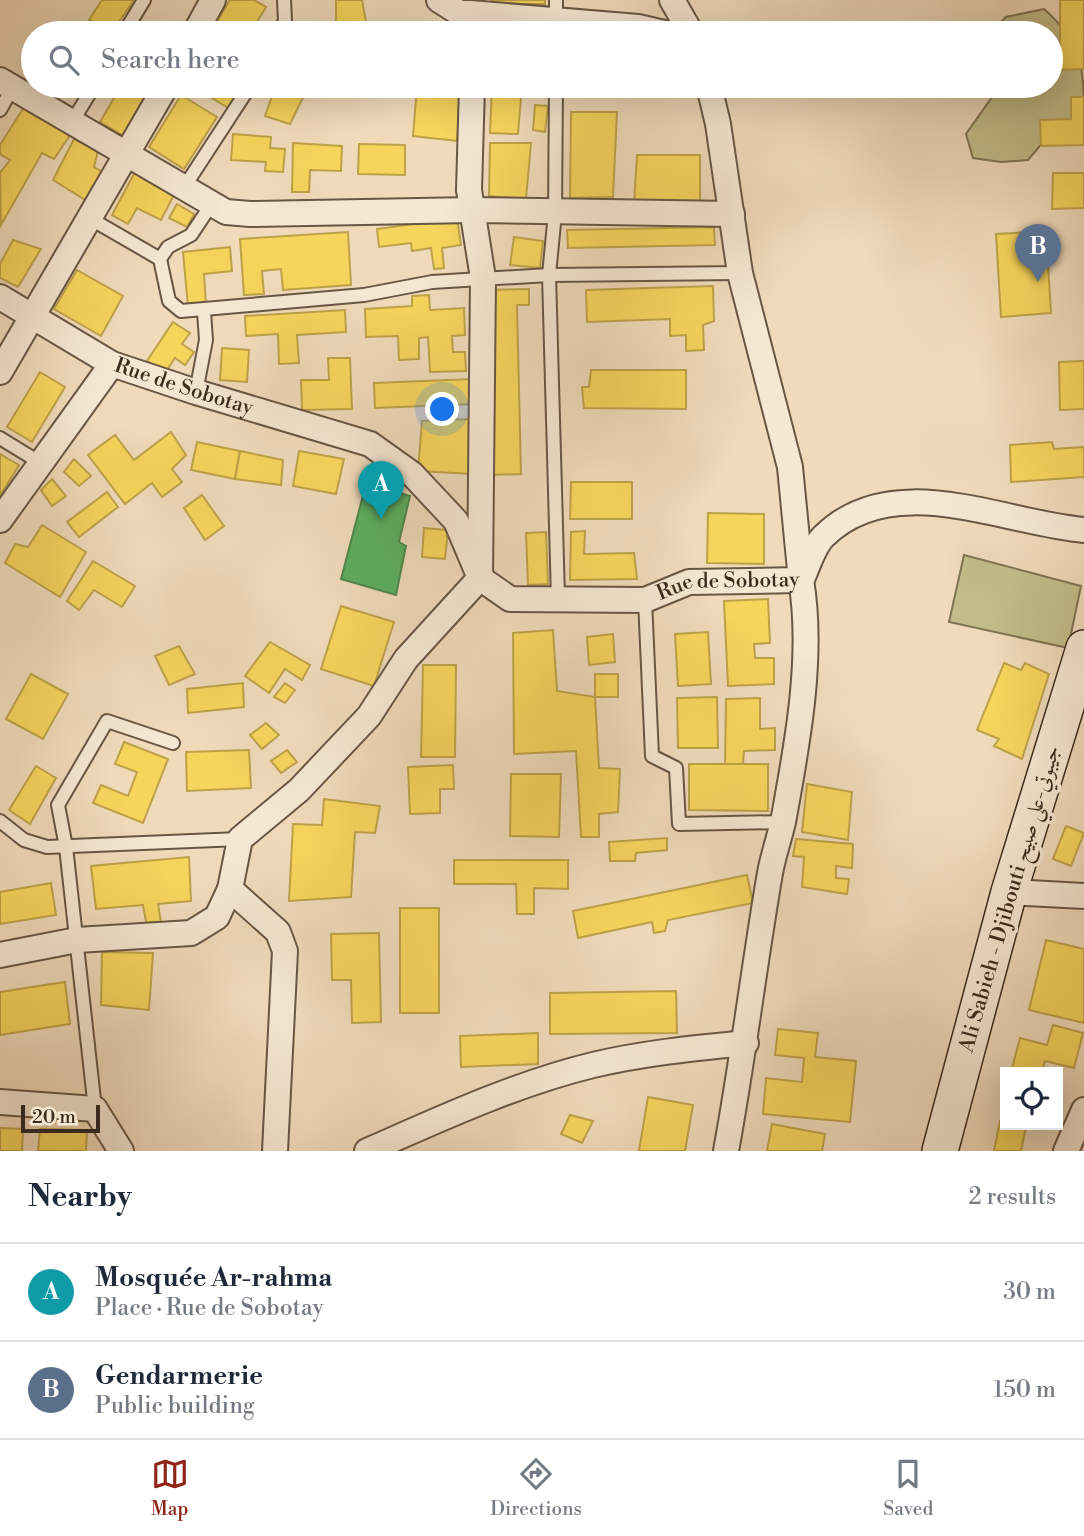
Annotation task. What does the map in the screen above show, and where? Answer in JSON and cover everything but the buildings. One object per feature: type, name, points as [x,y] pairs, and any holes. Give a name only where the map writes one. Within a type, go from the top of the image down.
[{"type":"main road","name":"Ali Sabieh - Djibouti جيبوتي-علي صبيح","points":[[940,1151],[1009,892],[1084,648]]},
{"type":"street","points":[[202,21],[213,0]]},
{"type":"street","points":[[439,0],[458,12],[473,16],[583,21]]},
{"type":"street","points":[[672,0],[684,21]]},
{"type":"street","points":[[30,98],[226,212],[250,214],[473,210],[733,214]]},
{"type":"street","points":[[0,372],[159,98]]},
{"type":"street","points":[[0,955],[77,940],[191,933],[217,918],[230,889],[240,839],[299,790],[369,716],[406,659],[480,578],[483,278],[469,190],[472,98]]},
{"type":"street","points":[[711,98],[733,214],[740,273],[790,467],[802,580]]},
{"type":"street","name":"Rue de Sobotay","points":[[0,297],[113,364],[196,393],[370,444],[411,474],[456,522],[480,578],[510,600],[645,600],[689,582],[802,580],[807,614],[804,676],[783,822],[770,871],[746,1042],[726,1151]]},
{"type":"street","points":[[0,520],[39,462],[113,364]]},
{"type":"street","points":[[802,580],[822,537],[853,516],[887,504],[924,502],[1058,528],[1084,530]]},
{"type":"street","points":[[230,889],[278,932],[285,951],[275,1151]]},
{"type":"street","points":[[1009,892],[1084,896]]},
{"type":"street","points":[[367,1151],[507,1092],[591,1065],[659,1052],[746,1042]]},
{"type":"street","points":[[0,1102],[95,1108],[121,1151]]},
{"type":"street","points":[[1066,1151],[1084,1110]]},
{"type":"lane","points":[[131,21],[144,0]]},
{"type":"lane","points":[[284,0],[285,21]]},
{"type":"lane","points":[[0,110],[6,84]]},
{"type":"lane","points":[[72,122],[87,98]]},
{"type":"lane","points":[[183,189],[242,98]]},
{"type":"lane","points":[[556,98],[555,213],[549,275],[558,598]]},
{"type":"lane","points":[[211,205],[191,235],[168,247],[160,259],[169,301],[181,312],[204,312],[364,295],[432,282],[483,278],[740,273]]},
{"type":"lane","points":[[91,219],[160,259]]},
{"type":"lane","points":[[196,393],[206,340],[204,312]]},
{"type":"lane","points":[[0,438],[39,462]]},
{"type":"lane","points":[[645,600],[652,756],[676,768],[679,824],[783,822]]},
{"type":"lane","points":[[95,1108],[66,847],[58,805],[107,721],[173,743]]},
{"type":"lane","points":[[0,821],[24,840],[47,847],[240,839]]},
{"type":"shaded area","points":[[1044,9],[1056,21],[1002,21],[1006,17]]},
{"type":"shaded area","points":[[1063,29],[1079,59],[1084,125],[1056,127],[1028,160],[1001,162],[973,158],[966,134],[991,98],[1063,98]]},
{"type":"shaded area","points":[[964,555],[1081,586],[1068,648],[949,622]]},
{"type":"place","name":"Gendarmerie","points":[[1038,282]]},
{"type":"place","name":"Mosquée Ar-rahma","points":[[381,519]]}]
